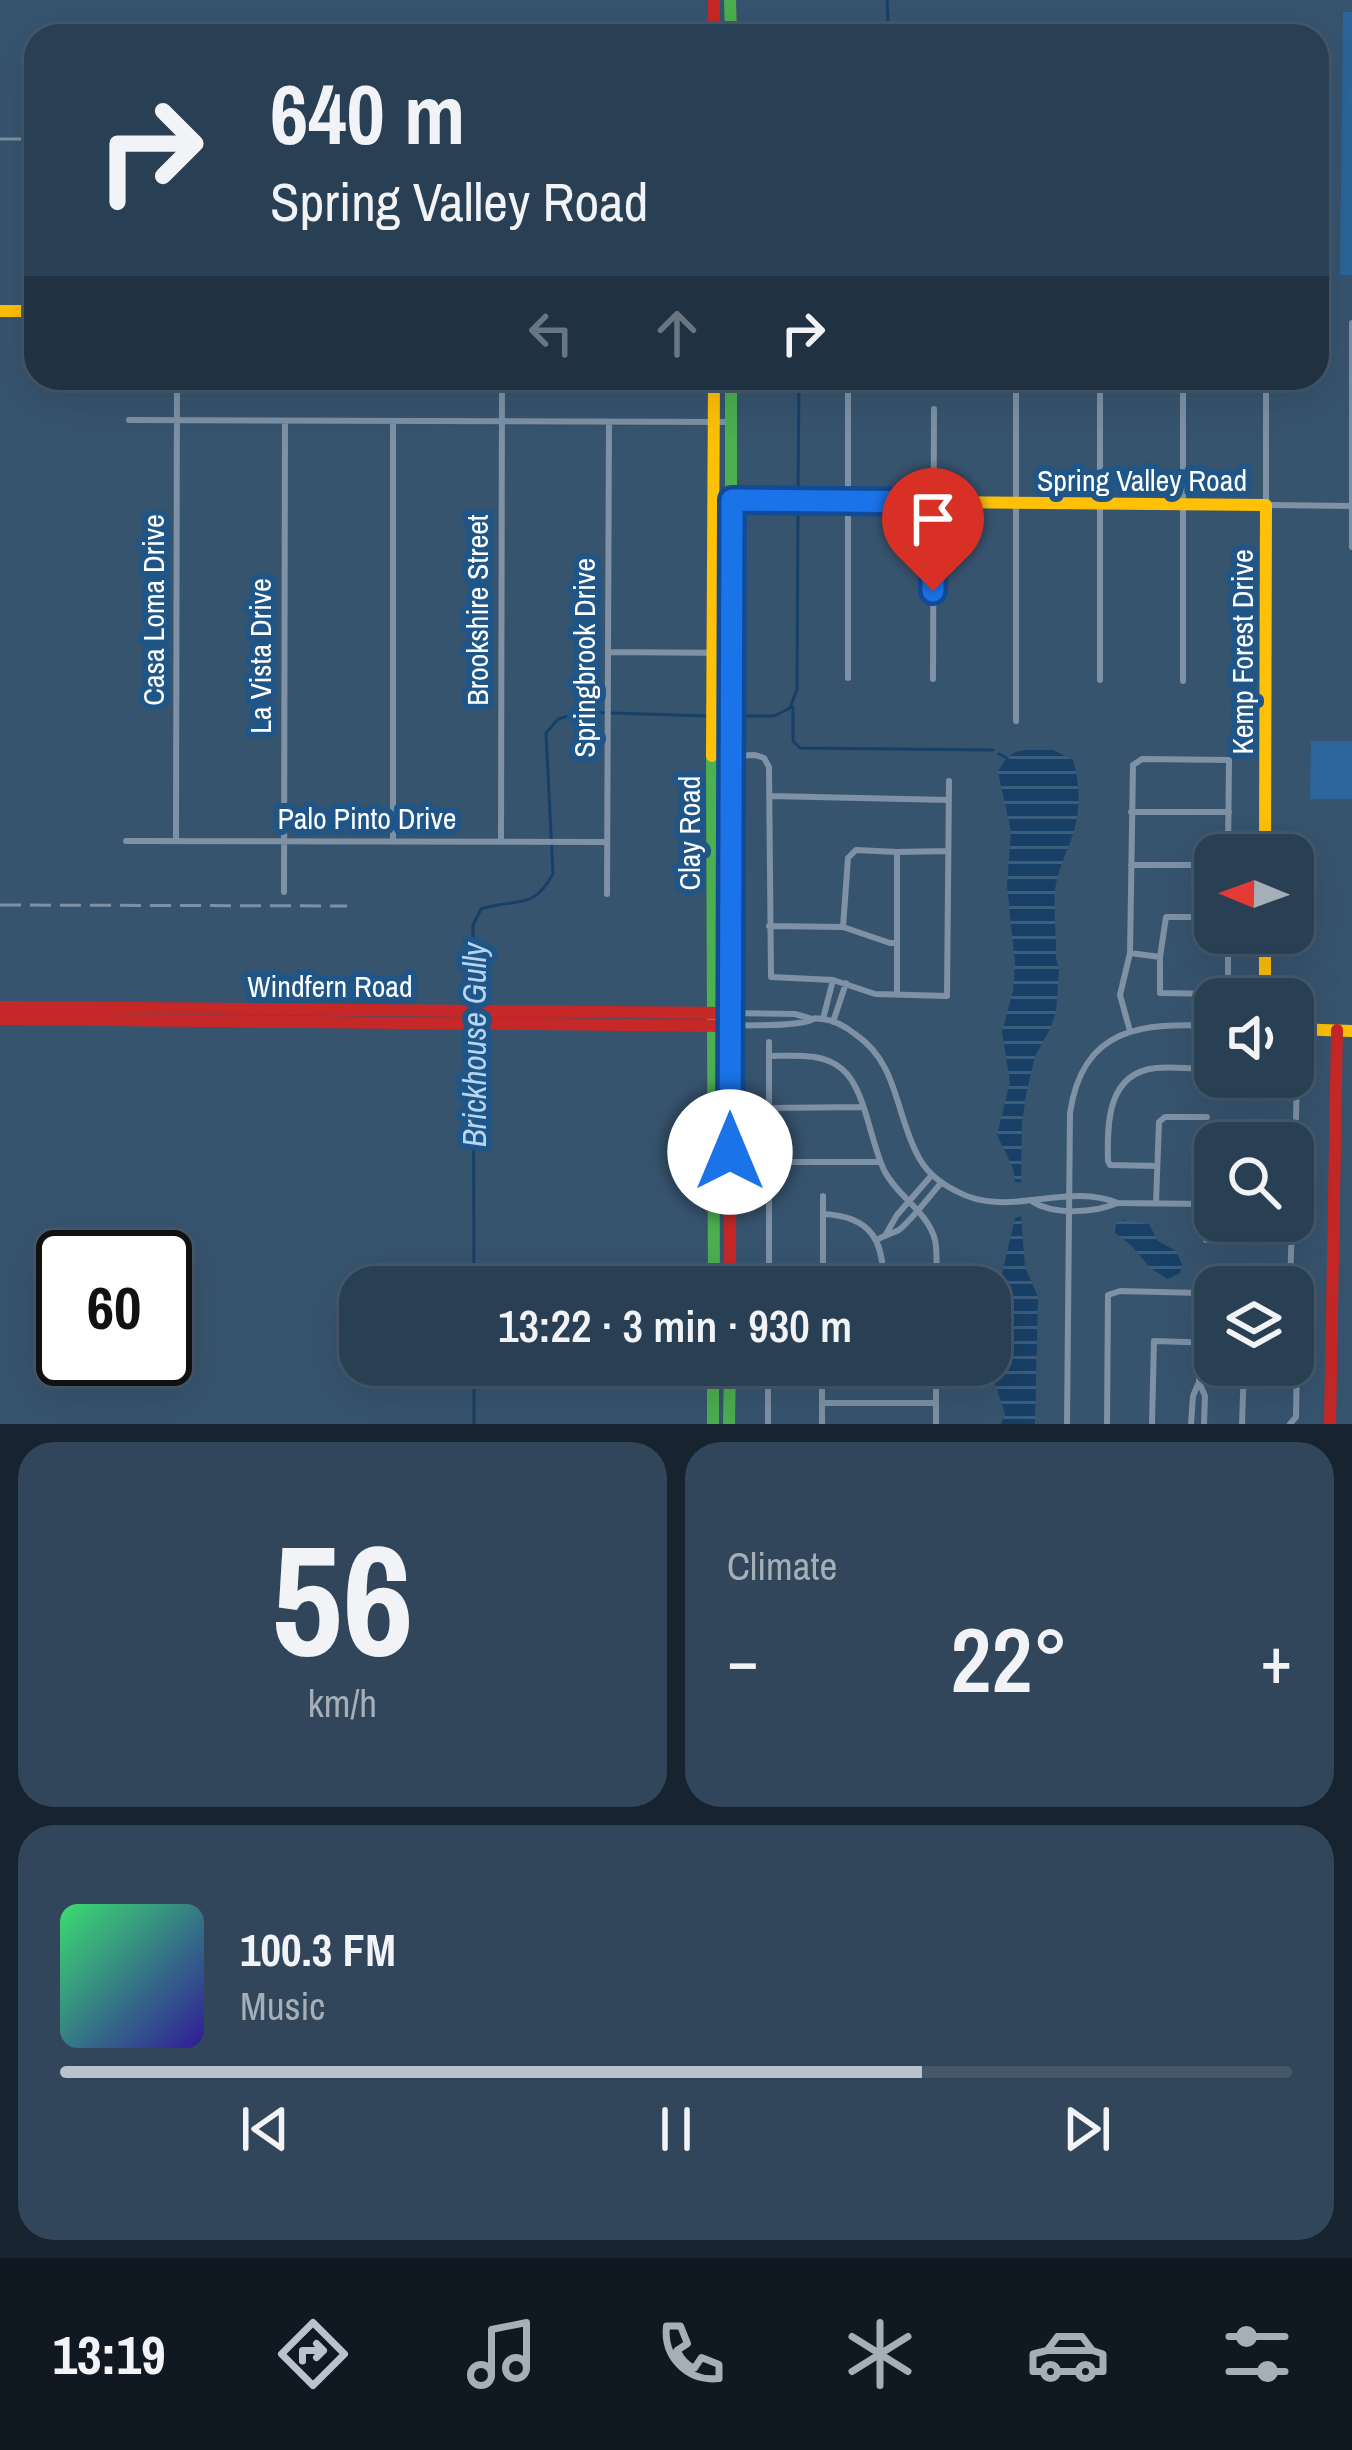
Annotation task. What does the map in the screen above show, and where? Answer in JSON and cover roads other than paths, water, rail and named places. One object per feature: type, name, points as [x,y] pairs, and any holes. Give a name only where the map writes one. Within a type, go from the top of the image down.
[{"type":"street","points":[[1352,323],[1352,548]]},
{"type":"street","name":"Casa Loma Drive","points":[[176,842],[177,390]]},
{"type":"street","name":"Brookshire Street","points":[[501,842],[502,390]]},
{"type":"street","name":"Clay Road","points":[[714,390],[714,1266]]},
{"type":"street","name":"Clay Road","points":[[730,1266],[731,390]]},
{"type":"street","points":[[848,390],[848,678]]},
{"type":"street","points":[[1016,390],[1016,721]]},
{"type":"street","points":[[1100,390],[1100,680]]},
{"type":"street","points":[[1183,390],[1183,681]]},
{"type":"street","name":"Kemp Forest Drive","points":[[1265,834],[1266,390]]},
{"type":"street","points":[[933,679],[934,409]]},
{"type":"street","points":[[129,420],[731,422]]},
{"type":"street","name":"La Vista Drive","points":[[284,892],[285,421]]},
{"type":"street","points":[[393,842],[394,421]]},
{"type":"street","name":"Springbrook Drive","points":[[607,894],[609,422]]},
{"type":"street","name":"Spring Valley Road","points":[[715,500],[1352,506]]},
{"type":"street","points":[[608,652],[732,653]]},
{"type":"street","points":[[730,756],[755,755],[769,767],[771,976],[833,980],[875,994],[947,996],[949,781]]},
{"type":"street","points":[[1130,1031],[1120,994],[1130,953],[1133,765],[1142,759],[1229,760],[1228,834]]},
{"type":"street","points":[[770,796],[949,800]]},
{"type":"street","points":[[1131,812],[1228,812]]},
{"type":"street","name":"Palo Pinto Drive","points":[[126,841],[607,842]]},
{"type":"street","points":[[843,926],[848,858],[856,850],[949,851]]},
{"type":"street","points":[[897,852],[897,995]]},
{"type":"street","points":[[1130,865],[1194,865]]},
{"type":"street","points":[[714,869],[730,871]]},
{"type":"street","points":[[1194,917],[1166,917],[1160,993],[1219,994],[1228,984],[1228,954]]},
{"type":"street","points":[[769,926],[843,926],[897,943]]},
{"type":"street","points":[[1130,953],[1160,957]]},
{"type":"street","points":[[823,1019],[833,980]]},
{"type":"street","points":[[833,1022],[846,983]]},
{"type":"street","name":"Windfern Road","points":[[0,1007],[731,1019]]},
{"type":"street","name":"Windfern Road","points":[[0,1019],[482,1017]]},
{"type":"street","points":[[731,1019],[823,1019],[852,1031],[880,1057],[918,1158],[941,1183],[963,1195],[1002,1203],[1034,1202],[1043,1197],[1105,1198],[1118,1203]]},
{"type":"street","points":[[1066,1424],[1070,1113],[1077,1083],[1090,1059],[1113,1039],[1164,1024],[1194,1025]]},
{"type":"street","points":[[1314,1029],[1345,1030],[1330,1424]]},
{"type":"street","points":[[769,1042],[769,1266]]},
{"type":"street","points":[[769,1056],[811,1056],[843,1069],[855,1086],[887,1177],[922,1216],[936,1243],[936,1266]]},
{"type":"street","points":[[1157,1166],[1110,1165],[1108,1118],[1113,1098],[1125,1082],[1144,1070],[1194,1068]]},
{"type":"street","points":[[1296,1118],[1297,1098]]},
{"type":"street","points":[[770,1108],[862,1107]]},
{"type":"street","points":[[1156,1203],[1159,1122],[1165,1117],[1207,1118]]},
{"type":"street","points":[[770,1162],[880,1162]]},
{"type":"street","points":[[886,1234],[897,1214],[932,1175]]},
{"type":"street","points":[[877,1240],[906,1224],[941,1183]]},
{"type":"street","points":[[920,1189],[928,1197]]},
{"type":"street","points":[[823,1196],[823,1266]]},
{"type":"street","points":[[1034,1202],[1044,1209],[1096,1210],[1118,1203],[1194,1204]]},
{"type":"street","points":[[824,1214],[854,1219],[877,1240],[883,1266]]},
{"type":"street","points":[[714,1233],[730,1234]]},
{"type":"street","points":[[1107,1424],[1108,1295],[1120,1291],[1194,1293]]},
{"type":"street","points":[[1152,1424],[1154,1341],[1194,1342]]},
{"type":"street","points":[[713,1386],[713,1424]]},
{"type":"street","points":[[730,1386],[730,1424]]},
{"type":"street","points":[[768,1386],[768,1424]]},
{"type":"street","points":[[822,1386],[822,1424]]},
{"type":"street","points":[[936,1386],[936,1424]]},
{"type":"street","points":[[1191,1424],[1197,1386]]},
{"type":"street","points":[[1201,1386],[1204,1424]]},
{"type":"street","points":[[1242,1424],[1243,1386]]},
{"type":"street","points":[[1290,1424],[1296,1417],[1297,1386]]},
{"type":"street","points":[[822,1403],[936,1403]]},
{"type":"waterway","name":"Brickhouse Gully","points":[[886,24],[887,0]]},
{"type":"waterway","name":"Brickhouse Gully","points":[[798,497],[799,390]]},
{"type":"waterway","name":"Brickhouse Gully","points":[[738,716],[774,716],[790,708],[797,689],[798,506]]},
{"type":"waterway","points":[[793,707],[793,741],[800,748],[993,750]]},
{"type":"waterway","name":"Brickhouse Gully","points":[[474,1266],[473,925],[481,909],[530,899],[553,874],[546,733],[558,719],[581,712],[707,716]]},
{"type":"waterway","points":[[999,754],[1007,758]]},
{"type":"waterway","name":"Brickhouse Gully","points":[[474,1386],[474,1424]]},
{"type":"railway","points":[[0,139],[24,139]]},
{"type":"railway","points":[[0,905],[347,906]]}]
